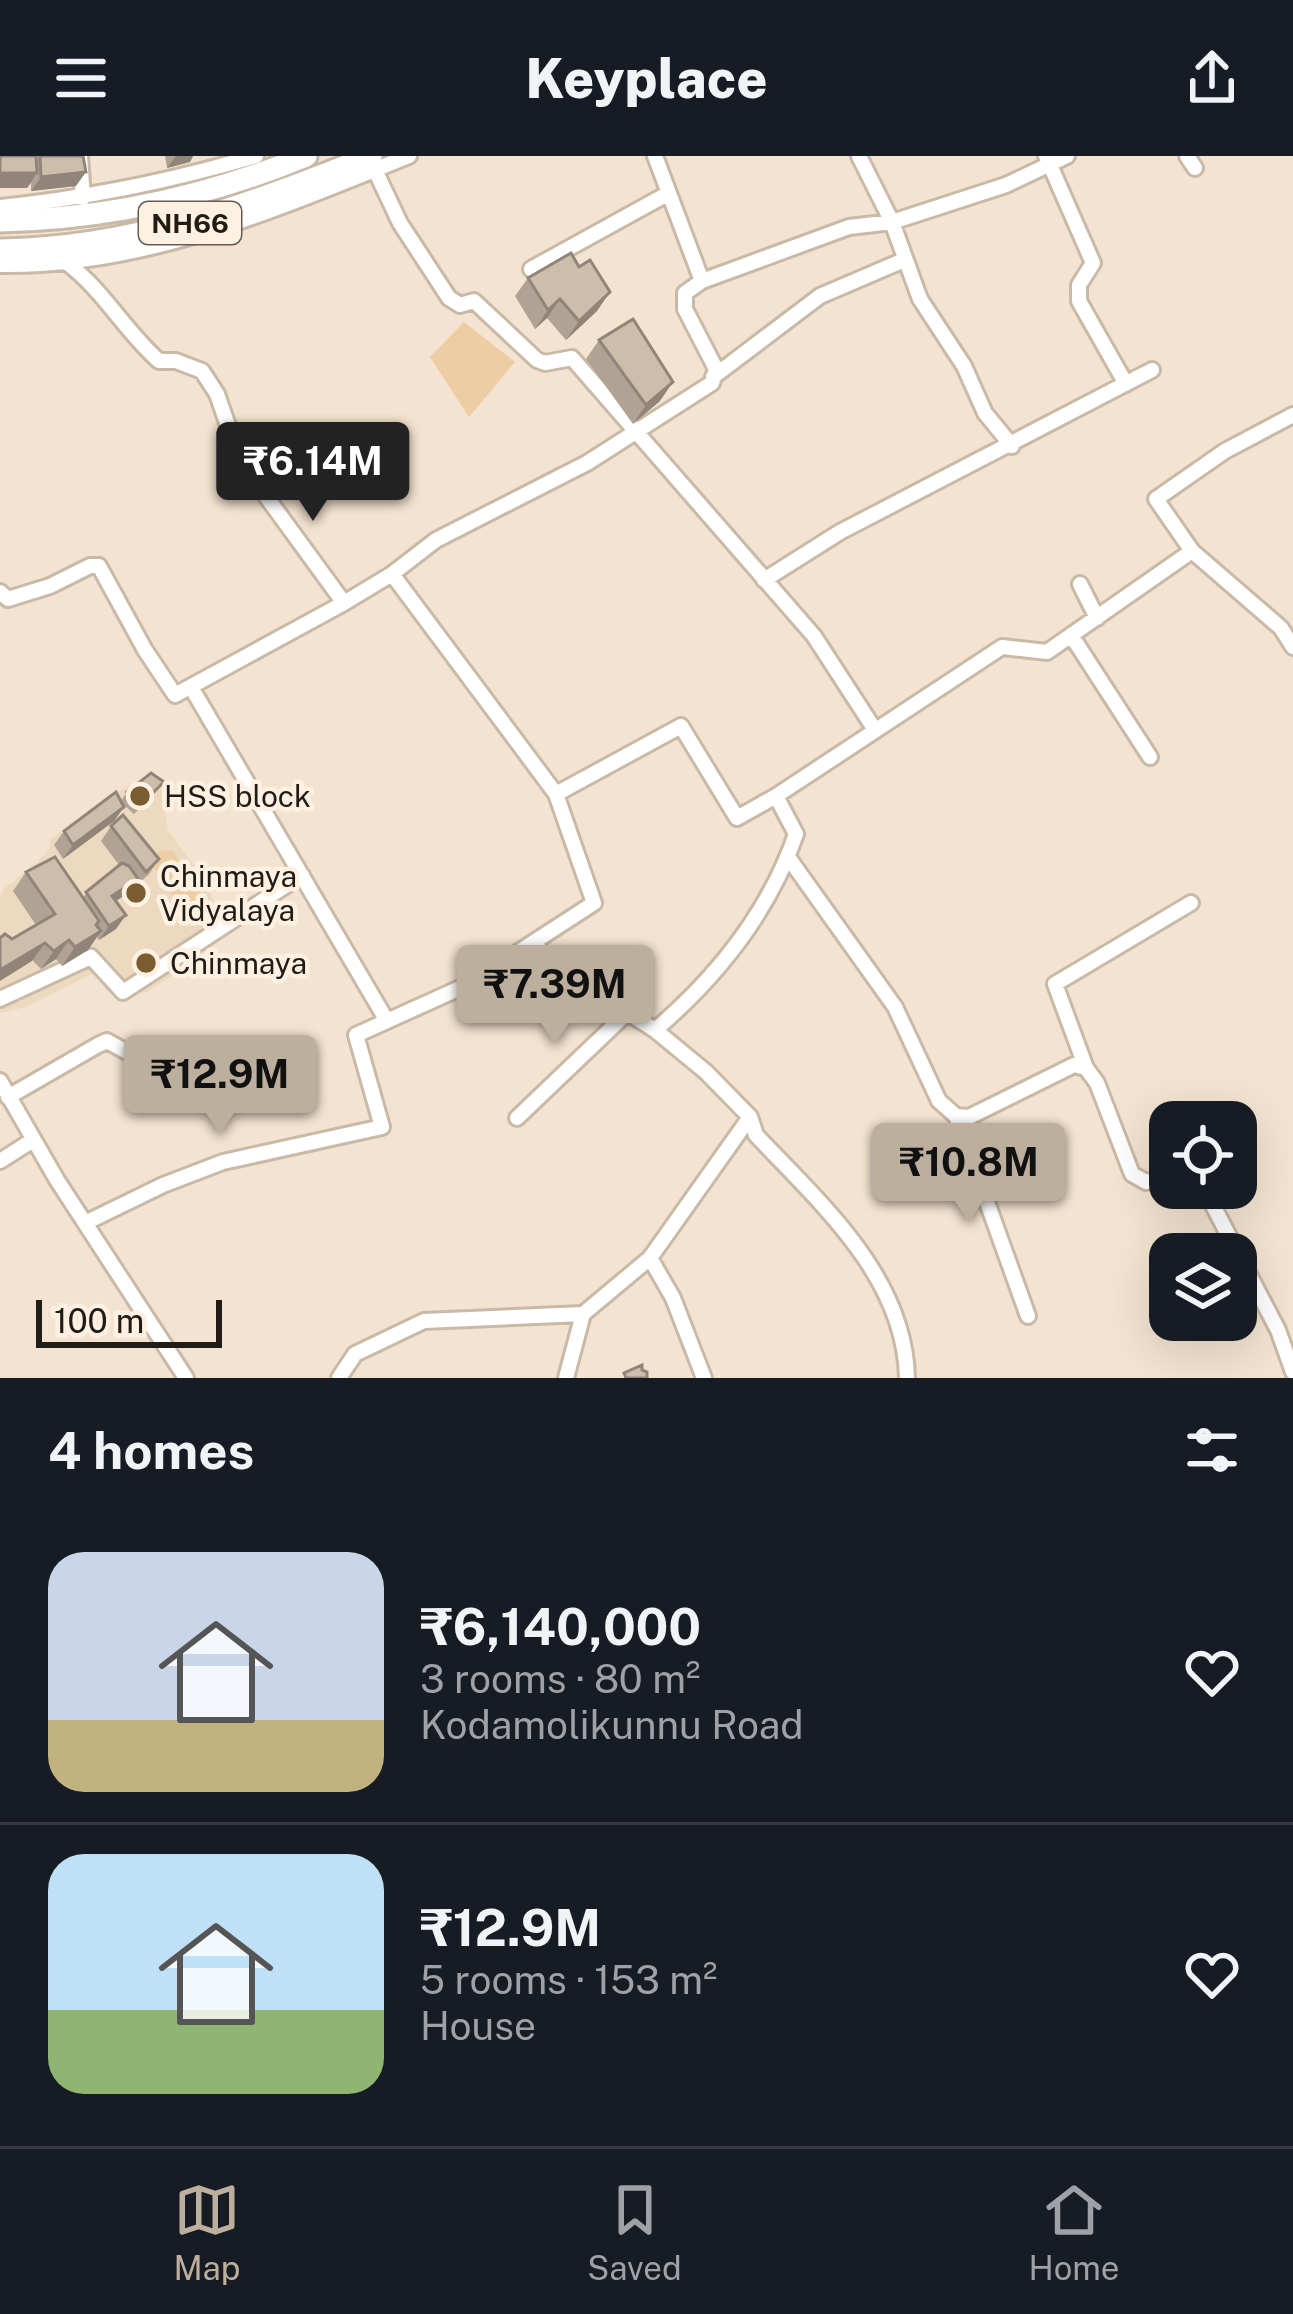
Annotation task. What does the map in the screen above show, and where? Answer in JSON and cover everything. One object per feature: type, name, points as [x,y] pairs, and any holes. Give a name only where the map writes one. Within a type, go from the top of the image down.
[{"type":"highway","name":"NH66","points":[[0,221],[57,220],[129,209],[213,189],[306,156]]},
{"type":"highway","name":"NH66","points":[[0,250],[106,242],[200,221],[373,163]]},
{"type":"street","points":[[80,156],[83,198]]},
{"type":"street","points":[[0,207],[173,181],[256,156]]},
{"type":"street","points":[[0,265],[123,256],[214,232],[373,163],[409,156]]},
{"type":"street","points":[[656,156],[702,281]]},
{"type":"street","points":[[859,156],[892,222],[920,298],[964,366],[986,413],[1012,446]]},
{"type":"street","points":[[0,592],[8,599],[22,596],[99,566],[175,694],[344,603],[436,540],[587,463],[712,383],[716,369],[685,309],[685,293],[702,281],[849,227],[892,222],[1006,184],[1048,160],[1067,156]]},
{"type":"street","points":[[1048,160],[1093,263],[1079,285],[1079,301],[1126,384]]},
{"type":"street","points":[[373,163],[400,223],[448,298],[460,305],[474,301],[537,360],[572,358],[814,636],[874,730]]},
{"type":"street","points":[[531,269],[669,193]]},
{"type":"street","points":[[713,377],[820,296],[904,260]]},
{"type":"street","points":[[68,262],[159,361],[176,361],[202,371],[262,492],[298,547],[344,603]]},
{"type":"street","points":[[764,580],[839,532],[1152,370]]},
{"type":"street","points":[[1293,415],[1225,451],[1156,499],[1192,551],[1281,628],[1293,647]]},
{"type":"street","points":[[556,794],[681,726],[737,818],[1002,647],[1047,652],[1192,551]]},
{"type":"street","points":[[85,1223],[163,1184],[223,1162],[382,1127],[356,1035],[469,984],[594,903],[556,794],[392,574]]},
{"type":"street","points":[[1080,584],[1097,618]]},
{"type":"street","points":[[1071,635],[1150,757]]},
{"type":"street","points":[[191,687],[387,1021]]},
{"type":"street","points":[[655,1030],[706,983],[738,945],[788,857],[796,834],[776,796]]},
{"type":"street","points":[[788,857],[896,1007],[939,1101],[956,1116],[1028,1316]]},
{"type":"street","points":[[0,999],[91,957],[123,992],[302,875]]},
{"type":"street","points":[[1149,1180],[1137,1181],[1125,1162],[1055,984],[1191,904]]},
{"type":"street","points":[[532,943],[561,970],[655,1030],[750,1117],[756,1135],[865,1256],[891,1302],[907,1347],[907,1378]]},
{"type":"street","points":[[518,1118],[627,1013]]},
{"type":"street","points":[[8,1097],[107,1041],[125,1051]]},
{"type":"street","points":[[956,1116],[969,1117],[1074,1065],[1086,1068]]},
{"type":"street","points":[[0,1081],[186,1378]]},
{"type":"street","points":[[566,1378],[584,1314],[650,1258],[750,1117]]},
{"type":"street","points":[[0,1160],[33,1140]]},
{"type":"street","points":[[1215,1209],[1278,1330],[1293,1372]]},
{"type":"street","points":[[650,1258],[674,1298],[704,1378]]},
{"type":"street","points":[[339,1378],[356,1354],[424,1321],[584,1314]]},
{"type":"shaded area","points":[[464,322],[515,362],[469,417],[430,357]]},
{"type":"shaded area","points":[[145,777],[154,778],[160,786],[168,830],[201,875],[216,906],[214,931],[202,957],[147,992],[139,993],[107,973],[92,974],[26,1007],[0,1013],[0,897],[4,889],[48,851],[51,839],[105,799]]},
{"type":"shaded area","points":[[163,850],[173,851],[212,910],[204,928],[191,924],[148,858]]},
{"type":"building","points":[[0,156],[36,156],[37,173],[0,173]]},
{"type":"building","points":[[40,156],[83,156],[86,172],[41,177]]},
{"type":"building","points":[[571,253],[579,267],[590,260],[610,292],[579,321],[560,299],[548,310],[528,278]]},
{"type":"building","points":[[633,319],[673,382],[646,405],[599,340]]},
{"type":"building","points":[[151,773],[164,782],[141,804],[127,792]]},
{"type":"building","points":[[116,792],[124,807],[73,845],[64,831]]},
{"type":"building","points":[[123,815],[159,859],[146,872],[111,826]]},
{"type":"building","points":[[55,857],[101,931],[75,947],[69,940],[54,951],[45,943],[0,970],[0,938],[5,934],[12,939],[55,914],[26,872]]},
{"type":"building","points":[[122,863],[138,879],[112,896],[126,915],[109,926],[86,892]]},
{"type":"building","points":[[642,1365],[647,1378],[626,1378],[624,1373]]},
{"type":"place","name":"HSS block","points":[[140,796]]},
{"type":"place","name":"Chinmaya Vidyalaya","points":[[136,893]]},
{"type":"place","name":"Chinmaya","points":[[146,963]]}]
